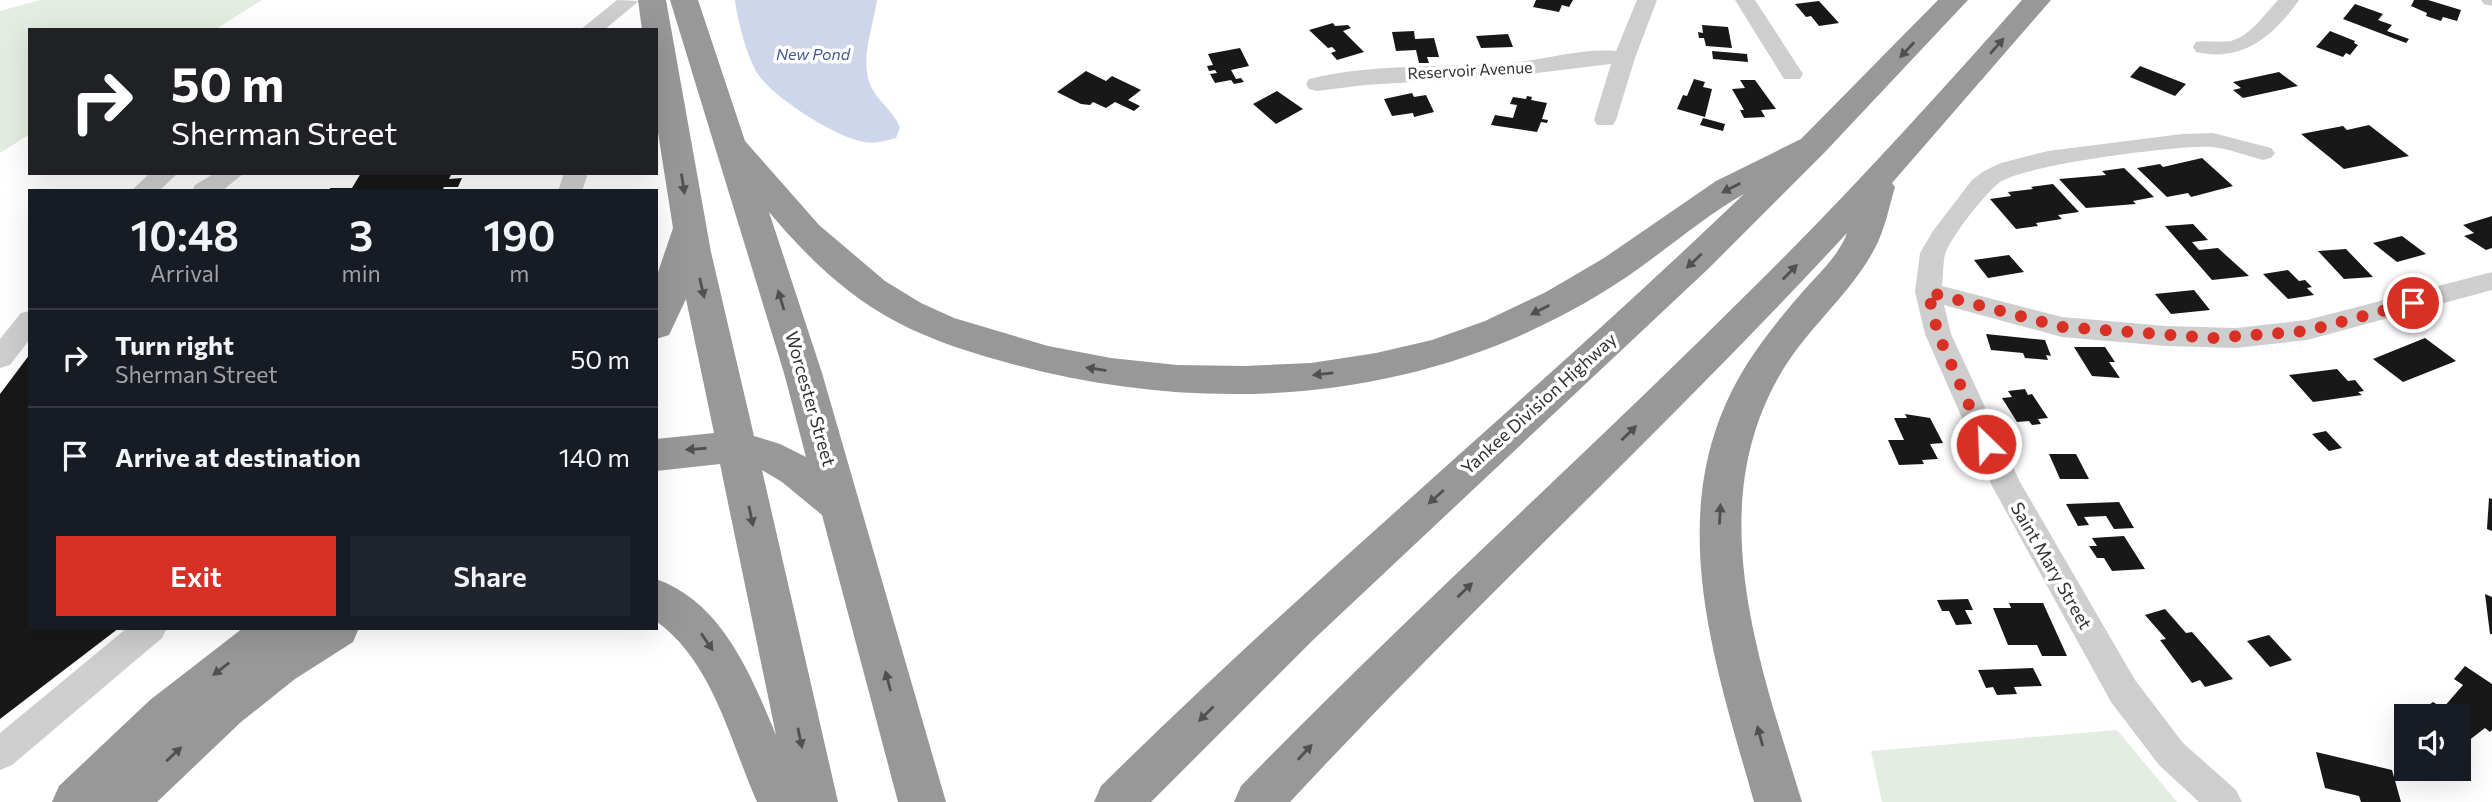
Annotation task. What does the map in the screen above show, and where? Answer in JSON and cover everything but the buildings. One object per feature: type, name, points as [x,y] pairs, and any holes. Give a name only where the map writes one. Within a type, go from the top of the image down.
[{"type":"highway","points":[[635,28],[637,0]]},
{"type":"highway","points":[[637,0],[645,28]]},
{"type":"highway","name":"Worcester Street","points":[[684,0],[784,311],[922,802]]},
{"type":"highway","points":[[699,0],[701,55]]},
{"type":"highway","name":"Yankee Division Highway","points":[[1118,802],[1293,629],[1606,344],[1814,145],[1954,0]]},
{"type":"highway","points":[[1258,802],[1440,615],[1773,289],[1883,173],[2037,0]]},
{"type":"highway","points":[[658,77],[677,147],[689,221],[814,802]]},
{"type":"highway","points":[[658,102],[677,147]]},
{"type":"highway","points":[[732,146],[784,210],[821,250],[867,287],[921,318],[979,341],[1058,362],[1132,374],[1228,379],[1295,377],[1362,369],[1445,349],[1494,332],[1574,292],[1615,268],[1717,195],[1814,145]]},
{"type":"highway","points":[[1778,802],[1727,611],[1719,532],[1723,474],[1729,445],[1745,402],[1785,340],[1856,252],[1883,173]]},
{"type":"highway","points":[[658,321],[673,285],[689,221]]},
{"type":"highway","points":[[658,456],[684,450],[753,452],[780,461],[841,507]]},
{"type":"highway","points":[[658,598],[680,613],[709,644],[781,802]]},
{"type":"highway","points":[[76,802],[166,715],[273,630]]},
{"type":"highway","points":[[125,802],[180,748],[238,698],[334,630]]},
{"type":"street","points":[[593,28],[637,0]]},
{"type":"street","points":[[1605,120],[1624,58],[1647,0]]},
{"type":"street","points":[[1745,0],[1792,74]]},
{"type":"street","points":[[2204,47],[2232,48],[2253,40],[2288,0]]},
{"type":"street","name":"Reservoir Avenue","points":[[1317,84],[1390,75],[1518,69],[1599,56],[1624,58]]},
{"type":"street","name":"Saint Mary Street","points":[[2224,802],[2171,754],[2138,713],[2111,670],[2001,476],[1938,334],[1928,292],[1937,245],[1981,186],[1999,172],[2048,159],[2182,141],[2213,140],[2263,153]]},
{"type":"street","points":[[146,189],[163,175]]},
{"type":"street","points":[[207,189],[229,175]]},
{"type":"street","points":[[1928,292],[2062,327],[2225,338],[2307,331],[2492,281]]},
{"type":"street","points":[[0,358],[27,327]]},
{"type":"street","points":[[0,754],[149,630]]},
{"type":"shaded area","points":[[40,0],[262,0],[218,28],[28,28],[28,135],[0,153],[0,11]]},
{"type":"shaded area","points":[[2117,730],[2177,802],[1882,802],[1871,751]]},
{"type":"water","name":"New Pond","points":[[735,0],[877,0],[866,59],[867,70],[874,92],[898,123],[900,128],[896,138],[872,143],[852,139],[823,125],[779,96],[760,77],[751,61]]},
{"type":"route","points":[[1986,444],[1938,334],[1928,292],[2062,327],[2213,338],[2307,331],[2413,303]]}]
